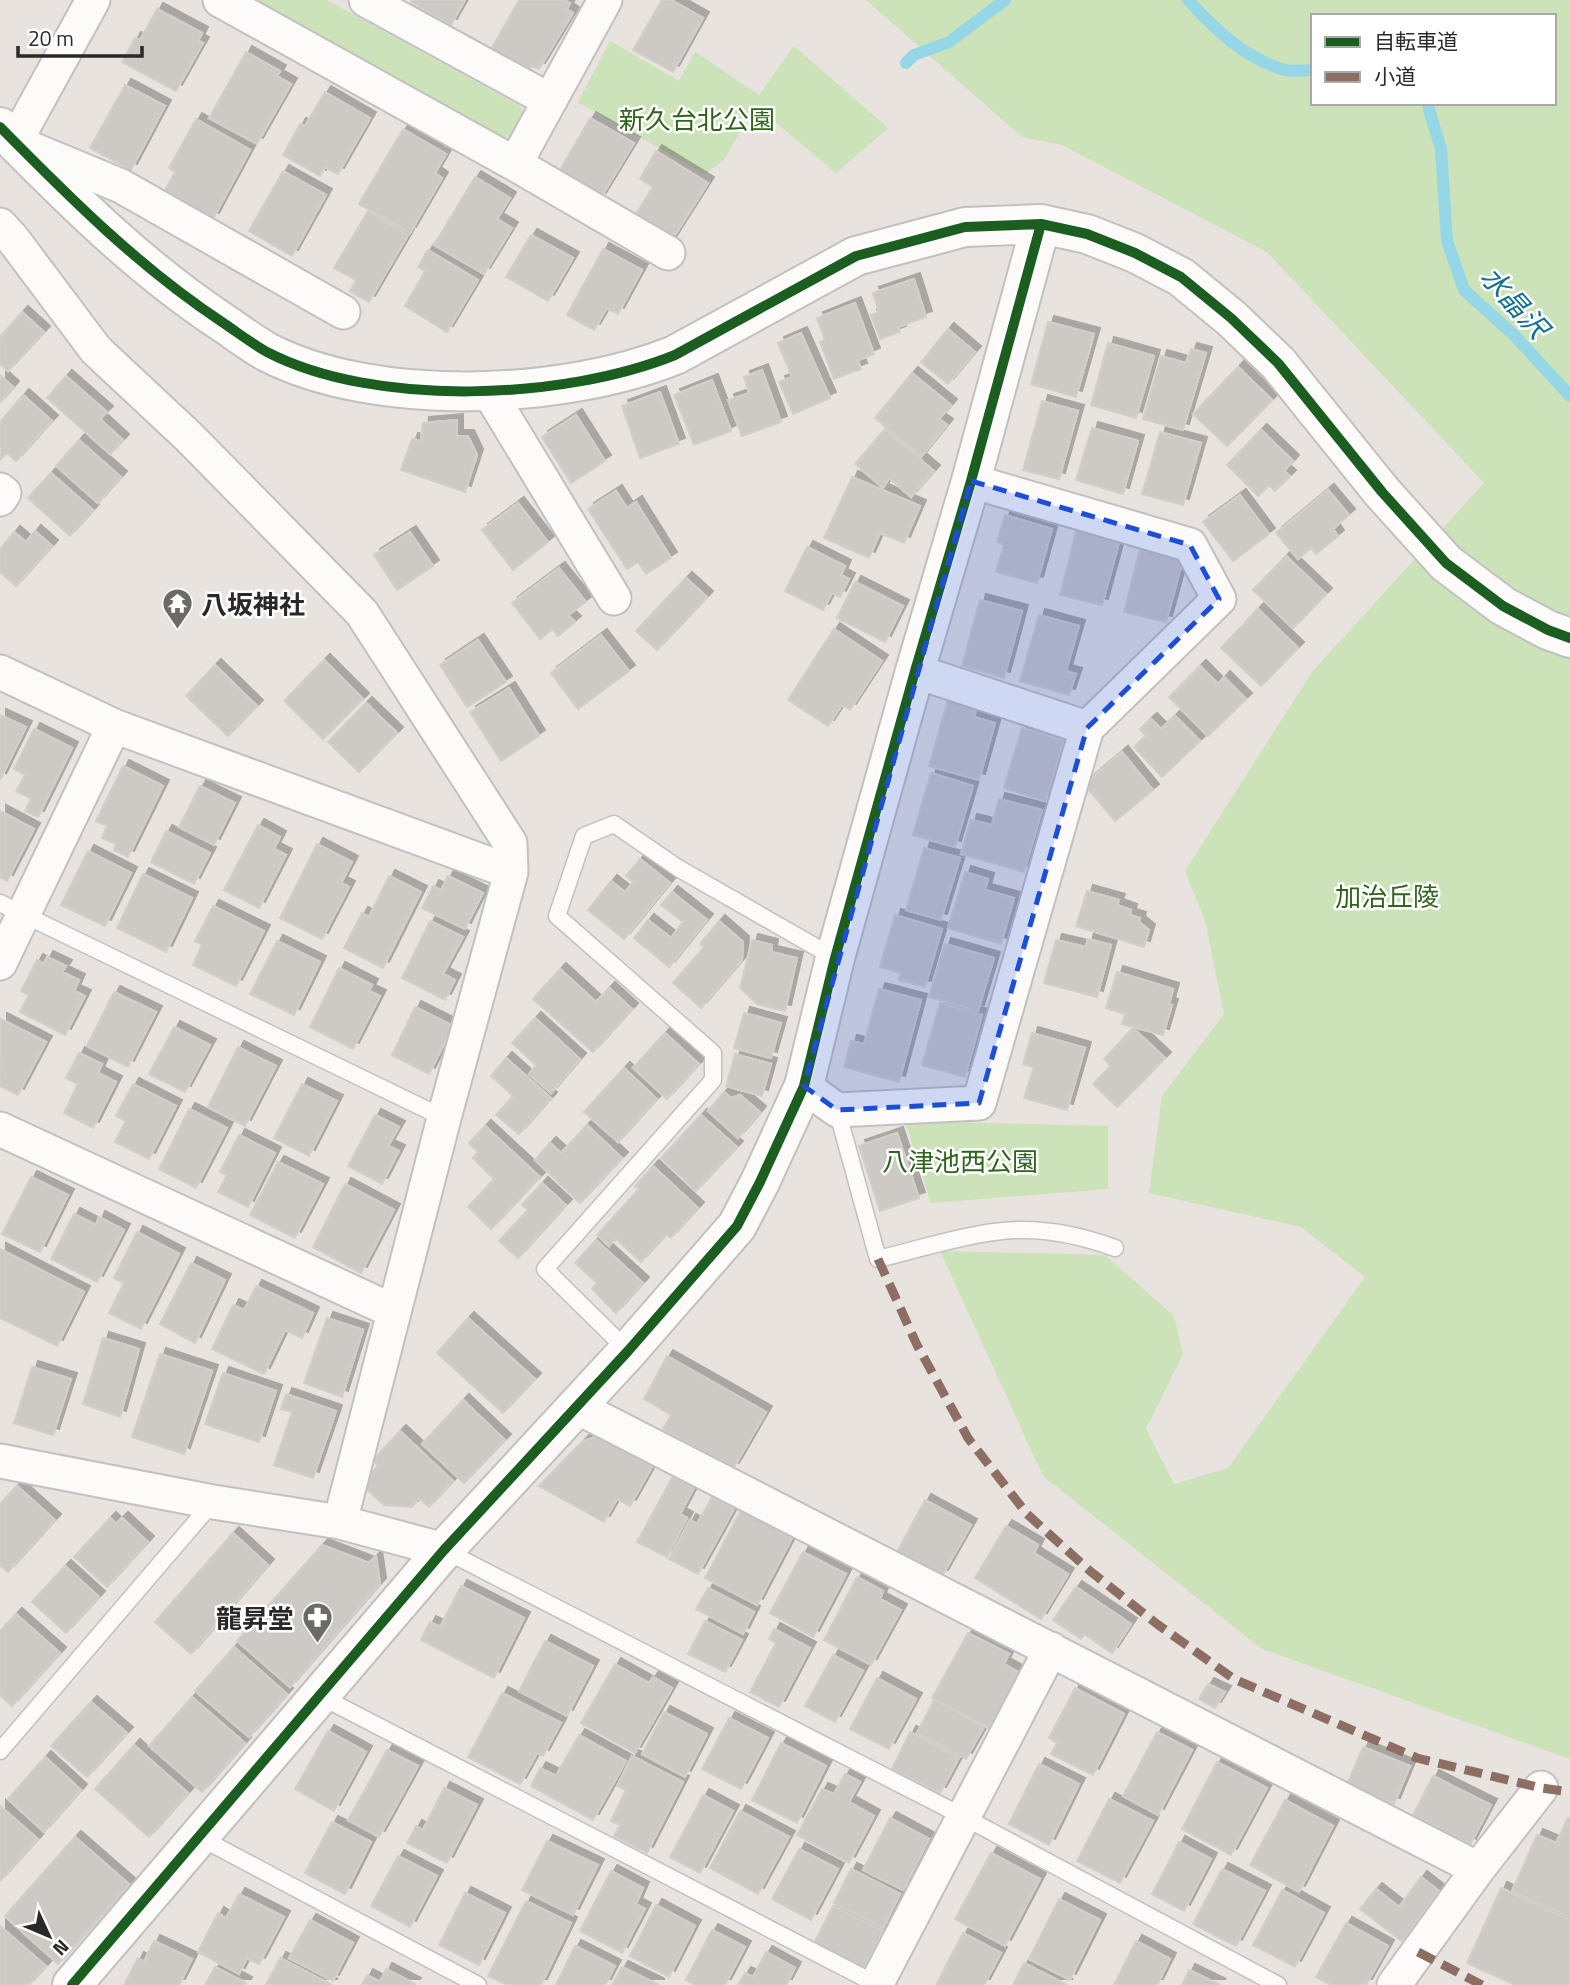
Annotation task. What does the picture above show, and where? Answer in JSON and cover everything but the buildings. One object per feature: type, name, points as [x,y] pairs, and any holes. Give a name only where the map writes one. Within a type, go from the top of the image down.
[{"type":"street","points":[[7,134],[93,0]]},
{"type":"street","points":[[220,0],[515,164],[668,253]]},
{"type":"street","points":[[366,0],[549,100]]},
{"type":"street","points":[[515,164],[604,0]]},
{"type":"street","points":[[7,134],[121,186],[343,312]]},
{"type":"street","points":[[7,134],[91,218],[178,293],[267,352],[340,379],[421,389],[489,392],[618,375],[645,367],[675,355],[856,257],[965,227],[1041,223],[1087,234],[1135,253],[1181,277],[1231,318],[1279,363],[1382,492],[1446,563],[1503,606],[1548,630],[1570,638]]},
{"type":"street","points":[[72,1985],[444,1550],[628,1351],[737,1226],[804,1086],[835,958],[971,481],[1041,223]]},
{"type":"street","points":[[0,225],[96,350],[188,437],[362,614],[510,843],[511,872],[393,1311],[340,1522]]},
{"type":"street","points":[[489,392],[614,598]]},
{"type":"street","points":[[804,1086],[837,1110],[979,1103],[1087,728],[1219,599],[1190,545],[971,481]]},
{"type":"street","points":[[0,490],[4,493],[0,499]]},
{"type":"street","points":[[915,671],[1087,728]]},
{"type":"street","points":[[0,672],[114,726],[511,872]]},
{"type":"street","points":[[0,964],[12,909],[114,726]]},
{"type":"street","points":[[0,1129],[393,1311]]},
{"type":"street","points":[[577,1406],[1478,1870]]},
{"type":"street","points":[[0,1461],[213,1502],[340,1522],[444,1550]]},
{"type":"street","points":[[877,1985],[1051,1649]]},
{"type":"street","points":[[1394,1985],[1541,1788]]},
{"type":"lane","points":[[628,1351],[545,1269],[713,1080],[713,1053],[556,916],[584,836],[614,824],[678,868],[835,958]]},
{"type":"lane","points":[[12,909],[444,1118]]},
{"type":"lane","points":[[837,1110],[878,1259],[993,1232],[1019,1230],[1090,1238],[1115,1248]]},
{"type":"lane","points":[[0,1751],[213,1502]]},
{"type":"lane","points":[[444,1550],[964,1817],[1278,1985]]},
{"type":"lane","points":[[320,1696],[877,1985]]},
{"type":"lane","points":[[199,1837],[478,1985]]},
{"type":"highlighted area","points":[[971,481],[1190,545],[1219,599],[1087,728],[979,1103],[837,1110],[804,1086]]},
{"type":"green space","points":[[249,0],[327,0],[520,106],[524,114],[522,125],[515,136],[499,138]]},
{"type":"green space","name":"加治丘陵","points":[[866,0],[1570,0],[1570,1759],[1262,1649],[1043,1476],[940,1251],[1105,1255],[1174,1316],[1183,1354],[1146,1429],[1174,1484],[1228,1468],[1365,1277],[1301,1227],[1149,1193],[1162,1096],[1224,1014],[1205,921],[1185,871],[1312,672],[1484,483],[1267,252],[1062,145],[1022,137]]},
{"type":"green space","name":"新久台北公園","points":[[610,41],[679,81],[695,52],[759,95],[794,46],[888,128],[836,173],[755,105],[724,160],[705,174],[578,102]]},
{"type":"green space","name":"八津池西公園","points":[[905,1121],[1108,1126],[1108,1189],[931,1203]]},
{"type":"waterway","points":[[906,63],[914,55],[949,42],[1005,0]]},
{"type":"waterway","name":"水晶沢","points":[[1188,0],[1220,32],[1256,58],[1285,70],[1311,70]]},
{"type":"waterway","name":"水晶沢","points":[[1428,105],[1441,149],[1447,241],[1464,290],[1515,336],[1570,396]]},
{"type":"marked path","points":[[878,1259],[917,1345],[968,1438],[1027,1514],[1090,1571],[1157,1624],[1234,1679],[1417,1758],[1541,1788],[1570,1792]]},
{"type":"marked path","points":[[1418,1952],[1482,1985]]},
{"type":"cycle path","points":[[0,127],[134,255],[192,301],[255,345],[311,370],[361,382],[414,389],[526,389],[630,370],[675,355],[856,256],[965,227],[1041,224],[1087,234],[1135,253],[1181,277],[1231,318],[1278,363],[1382,492],[1446,563],[1503,606],[1548,630],[1570,638]]},
{"type":"cycle path","points":[[72,1985],[444,1550],[628,1351],[737,1226],[804,1086],[835,958],[1041,224]]},
{"type":"place","name":"八坂神社","points":[[178,631]]},
{"type":"place","name":"龍昇堂","points":[[317,1645]]}]
